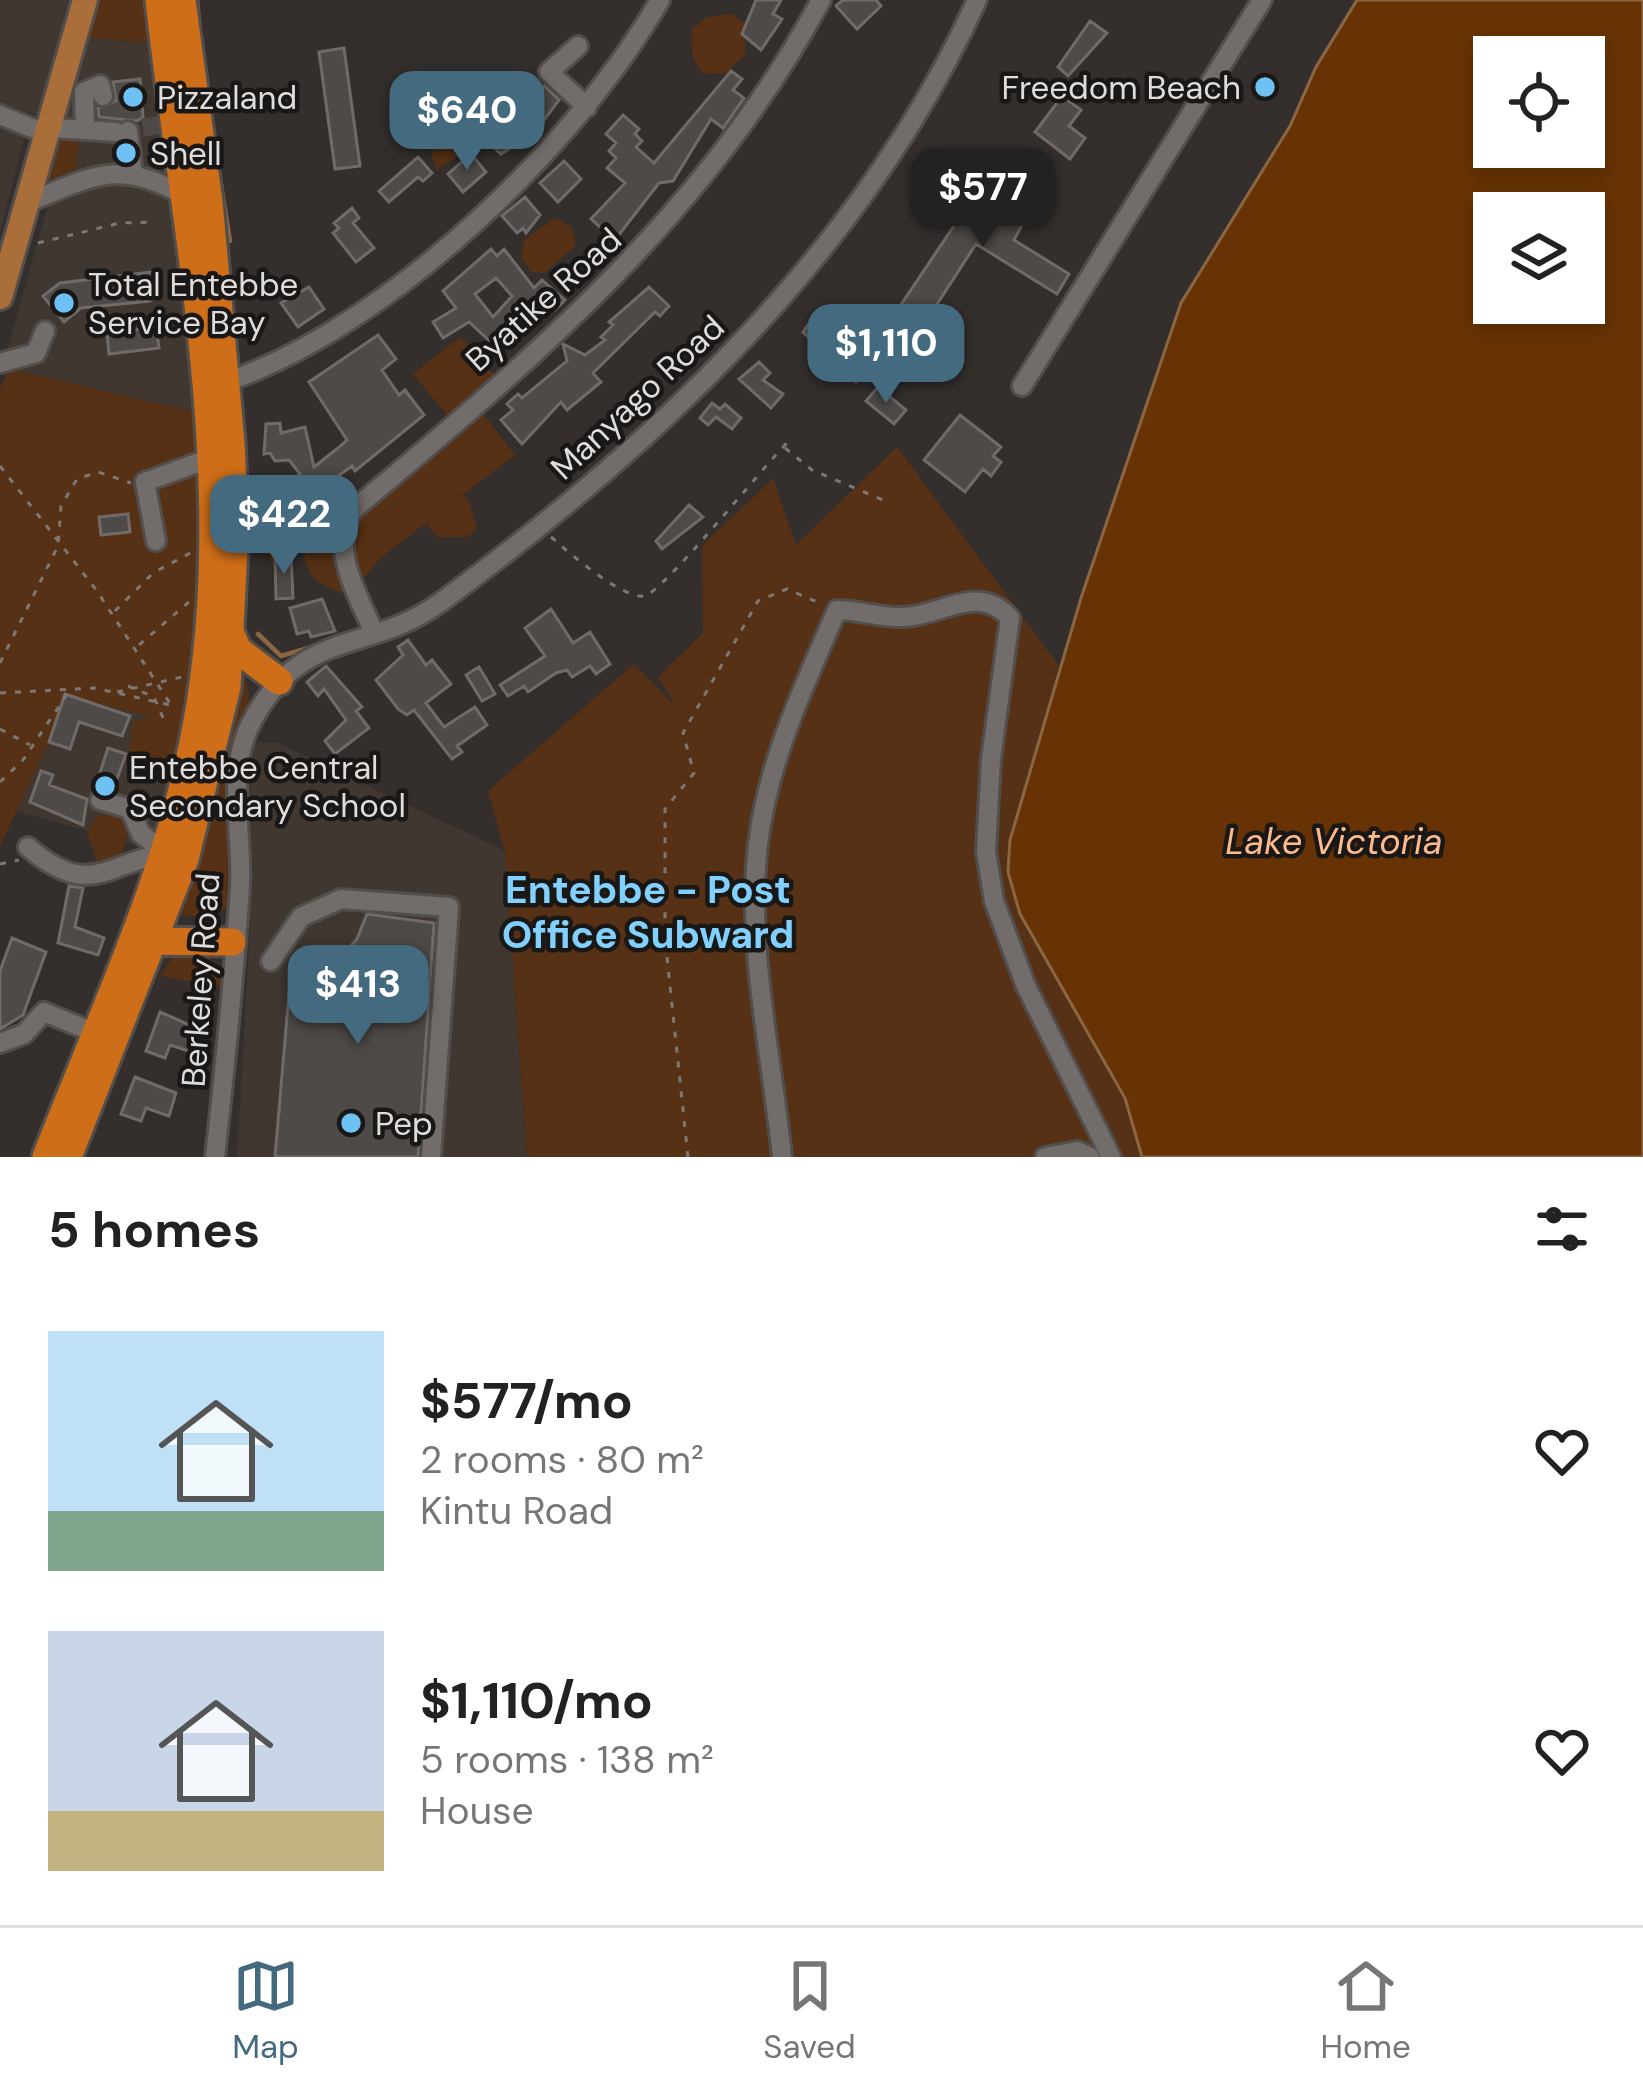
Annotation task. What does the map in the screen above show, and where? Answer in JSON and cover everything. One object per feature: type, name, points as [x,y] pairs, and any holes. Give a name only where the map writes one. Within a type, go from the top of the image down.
[{"type":"highway","points":[[68,1157],[213,755],[231,634],[235,530],[181,194],[159,0]]},
{"type":"highway","points":[[175,856],[196,724],[210,574],[208,459],[214,382],[182,0]]},
{"type":"highway","points":[[231,634],[238,650],[281,678]]},
{"type":"highway","points":[[143,941],[232,942]]},
{"type":"highway","points":[[46,1157],[95,1033],[143,941]]},
{"type":"main road","points":[[0,297],[9,254],[32,201],[86,0]]},
{"type":"street","points":[[214,382],[273,366],[358,314],[502,196],[586,107],[660,0]]},
{"type":"street","name":"Byatike Road","points":[[374,633],[344,554],[342,535],[354,509],[626,270],[751,116],[821,0]]},
{"type":"street","name":"Manyago Road","points":[[281,678],[320,650],[437,605],[539,526],[709,378],[804,270],[914,117],[977,0]]},
{"type":"street","points":[[1022,386],[1262,0]]},
{"type":"street","points":[[578,46],[549,73],[586,107]]},
{"type":"street","points":[[103,96],[100,86],[84,92],[133,174]]},
{"type":"street","points":[[0,115],[50,132],[108,129]]},
{"type":"street","points":[[32,201],[95,176],[133,174],[147,175],[181,194]]},
{"type":"street","points":[[0,364],[36,353],[45,331]]},
{"type":"street","points":[[155,541],[144,489],[148,478],[208,459]]},
{"type":"street","points":[[782,1157],[756,912],[758,843],[790,719],[837,610],[920,616],[971,598],[991,603],[1010,618],[991,759],[986,852],[994,902],[1026,986],[1111,1157]]},
{"type":"street","name":"Berkeley Road","points":[[215,1157],[240,886],[239,770],[247,732],[281,678]]},
{"type":"street","points":[[100,800],[130,809],[141,834],[175,856]]},
{"type":"street","points":[[28,847],[57,867],[81,874],[175,856]]},
{"type":"street","points":[[271,961],[301,917],[329,903],[361,896],[449,907],[431,1157]]},
{"type":"street","points":[[0,1043],[24,1034],[44,1012],[95,1033]]},
{"type":"street","points":[[1045,1157],[1077,1151],[1090,1157]]},
{"type":"path","points":[[9,254],[86,230],[155,221]]},
{"type":"path","points":[[539,526],[603,578],[639,597],[650,596],[691,555],[695,540],[744,499],[762,466],[786,444],[812,470],[883,500]]},
{"type":"path","points":[[0,466],[113,614],[171,705],[196,724]]},
{"type":"path","points":[[0,663],[58,546],[62,506],[77,479],[98,472],[144,489]]},
{"type":"path","points":[[113,614],[153,573],[194,551]]},
{"type":"path","points":[[688,1157],[665,916],[665,809],[694,773],[683,733],[758,601],[787,589],[837,610]]},
{"type":"path","points":[[136,648],[196,596]]},
{"type":"path","points":[[115,693],[127,686],[184,676]]},
{"type":"path","points":[[127,686],[158,703],[163,718]]},
{"type":"path","points":[[0,782],[32,746],[70,690]]},
{"type":"path","points":[[0,692],[115,693],[171,705]]},
{"type":"path","points":[[0,730],[32,746]]},
{"type":"shaded area","points":[[0,0],[72,0],[40,115],[0,104]]},
{"type":"shaded area","points":[[95,0],[146,0],[153,43],[84,37]]},
{"type":"shaded area","points":[[731,14],[744,22],[745,55],[726,73],[703,74],[693,57],[691,30],[707,17]]},
{"type":"shaded area","points":[[84,37],[153,43],[194,412],[9,369],[8,347],[47,209]]},
{"type":"shaded area","points":[[478,115],[489,120],[492,130],[482,143],[437,169],[431,155],[440,143],[457,124]]},
{"type":"shaded area","points":[[0,121],[25,135],[0,233]]},
{"type":"shaded area","points":[[61,132],[80,134],[76,169],[51,180],[47,176]]},
{"type":"shaded area","points":[[555,218],[572,227],[576,245],[544,273],[531,272],[521,257],[525,239]]},
{"type":"shaded area","points":[[460,337],[495,376],[449,417],[413,374]]},
{"type":"shaded area","points":[[9,369],[194,412],[198,550],[192,727],[177,724],[186,732],[174,763],[145,776],[127,768],[133,722],[151,717],[70,696],[0,846],[0,389]]},
{"type":"shaded area","points":[[477,406],[515,455],[461,496],[468,499],[477,529],[468,537],[438,537],[426,523],[379,559],[365,578],[355,571],[358,513]]},
{"type":"shaded area","points":[[897,447],[1059,666],[1010,840],[1008,872],[1020,914],[1125,1098],[1142,1157],[527,1157],[505,852],[488,791],[634,664],[677,708],[658,677],[703,633],[702,546],[773,478],[796,545]]},
{"type":"shaded area","points":[[301,490],[329,504],[341,526],[351,586],[340,592],[312,575],[302,545],[292,547],[280,566],[272,566],[267,551],[277,533],[299,519]]},
{"type":"shaded area","points":[[243,667],[250,705],[231,756],[227,907],[216,914],[181,916]]},
{"type":"shaded area","name":"Entebbe Central Secondary School","points":[[70,695],[194,729],[168,854],[16,811]]},
{"type":"shaded area","points":[[255,742],[278,743],[505,851],[527,1157],[237,1157],[250,927],[247,788]]},
{"type":"shaded area","points":[[119,814],[128,836],[121,856],[98,864],[87,833],[98,815]]},
{"type":"shaded area","points":[[177,951],[206,955],[219,969],[222,987],[160,976]]},
{"type":"water","name":"Lake Victoria","points":[[1357,0],[1643,0],[1643,1157],[1142,1157],[1125,1098],[1020,914],[1008,872],[1010,840],[1081,598],[1181,303],[1290,126],[1316,67]]},
{"type":"building","points":[[756,0],[781,0],[773,14],[782,19],[761,50],[742,34]]},
{"type":"building","points":[[843,0],[876,0],[881,6],[857,29],[836,6]]},
{"type":"building","points":[[1090,21],[1107,33],[1068,76],[1058,67]]},
{"type":"building","points":[[344,48],[360,166],[335,169],[319,52]]},
{"type":"building","points":[[731,71],[742,79],[733,90],[744,98],[723,128],[711,119],[673,181],[659,183],[618,236],[610,236],[591,219],[625,183],[607,168],[616,158],[609,151],[616,143],[606,134],[623,115],[639,129],[635,134],[642,141],[636,147],[654,163]]},
{"type":"building","points":[[140,79],[143,117],[137,121],[99,117],[98,108],[116,101],[113,82]]},
{"type":"building","points":[[520,85],[533,99],[544,86],[559,100],[536,131],[501,154],[488,142],[521,105],[511,94]]},
{"type":"building","points":[[1062,96],[1081,110],[1069,126],[1085,138],[1070,159],[1035,132]]},
{"type":"building","points":[[471,154],[486,172],[463,192],[448,174]]},
{"type":"building","points":[[418,157],[432,173],[423,181],[418,177],[389,202],[379,191]]},
{"type":"building","points":[[564,161],[581,179],[558,202],[540,183]]},
{"type":"building","points":[[1012,165],[1043,186],[1014,240],[1069,274],[1057,294],[976,244],[919,332],[894,315],[966,208],[988,222],[1011,189],[1001,181]]},
{"type":"building","points":[[525,197],[540,215],[526,233],[523,228],[517,233],[502,216]]},
{"type":"building","points":[[352,208],[359,218],[353,223],[374,248],[356,262],[333,233],[339,228],[334,223]]},
{"type":"building","points":[[491,249],[497,256],[504,249],[534,288],[542,280],[565,300],[555,310],[547,303],[523,329],[511,337],[505,332],[494,345],[469,322],[443,338],[433,322],[456,308],[443,291]],"holes":[[[496,278],[512,296],[493,317],[475,294]]]},
{"type":"building","points":[[152,272],[155,297],[150,301],[81,308],[64,322],[43,296],[60,283]]},
{"type":"building","points":[[309,287],[324,309],[298,327],[281,303]]},
{"type":"building","points":[[649,287],[669,306],[660,316],[655,312],[593,373],[601,382],[567,410],[561,402],[522,444],[501,420],[513,410],[507,404],[518,394],[522,398],[567,361],[563,344],[585,355],[605,340],[601,337],[613,325],[609,322]]},
{"type":"building","points":[[808,325],[830,340],[838,331],[848,340],[856,332],[872,345],[858,361],[867,369],[856,382],[803,332]]},
{"type":"building","points":[[156,327],[159,348],[109,354],[107,334]]},
{"type":"building","points":[[378,335],[396,359],[382,370],[399,395],[405,390],[424,415],[355,471],[352,466],[331,481],[335,486],[324,495],[320,489],[306,501],[291,481],[300,474],[289,460],[275,461],[270,453],[264,454],[266,424],[280,423],[281,433],[305,427],[314,467],[338,448],[347,440],[309,382]]},
{"type":"building","points":[[759,362],[770,373],[763,380],[783,394],[771,408],[739,379]]},
{"type":"building","points":[[878,387],[906,410],[894,424],[866,401]]},
{"type":"building","points":[[712,403],[720,409],[725,404],[741,418],[732,429],[716,417],[708,425],[700,418]]},
{"type":"building","points":[[960,415],[1001,447],[993,456],[1001,462],[991,476],[983,469],[965,492],[924,460]]},
{"type":"building","points":[[282,492],[285,530],[270,531],[267,493]]},
{"type":"building","points":[[689,505],[703,517],[662,549],[656,541]]},
{"type":"building","points":[[128,514],[130,532],[101,535],[99,517]]},
{"type":"building","points":[[291,554],[293,598],[276,599],[275,555]]},
{"type":"building","points":[[322,599],[335,631],[311,637],[309,631],[297,634],[290,608]]},
{"type":"building","points":[[551,609],[573,643],[590,632],[610,664],[596,674],[590,666],[572,677],[567,670],[556,673],[528,692],[524,686],[508,696],[500,685],[545,656],[525,628]]},
{"type":"building","points":[[408,640],[426,665],[432,660],[451,684],[426,703],[444,727],[475,707],[487,725],[457,746],[462,752],[452,759],[414,710],[407,715],[398,709],[376,680],[403,655],[398,647]]},
{"type":"building","points":[[326,666],[362,707],[356,711],[369,728],[335,754],[325,741],[346,720],[324,689],[318,696],[307,682]]},
{"type":"building","points":[[479,667],[495,694],[482,701],[466,675]]},
{"type":"building","points":[[65,694],[130,716],[122,736],[79,722],[70,749],[49,742]]},
{"type":"building","points":[[108,748],[126,754],[113,790],[95,788]]},
{"type":"building","points":[[41,771],[53,775],[49,785],[87,799],[83,825],[30,802]]},
{"type":"building","points":[[69,886],[83,888],[75,927],[104,938],[98,955],[58,943]]},
{"type":"building","points":[[367,914],[434,923],[418,1157],[275,1157],[292,958],[313,966],[343,955],[357,939]]},
{"type":"building","points":[[12,938],[46,952],[23,1015],[0,1029],[0,971]]},
{"type":"building","points":[[160,1012],[199,1029],[192,1052],[170,1045],[165,1058],[146,1051]]},
{"type":"building","points":[[135,1077],[176,1093],[169,1116],[146,1108],[141,1121],[121,1114]]},
{"type":"waterway","points":[[197,0],[201,44]]},
{"type":"waterway","points":[[212,128],[230,241]]},
{"type":"waterway","points":[[258,634],[281,656],[318,645]]},
{"type":"tunnel","points":[[116,132],[172,123]]},
{"type":"place","name":"Freedom Beach","points":[[1265,87]]},
{"type":"place","name":"Pizzaland","points":[[133,97]]},
{"type":"place","name":"Shell","points":[[126,153]]},
{"type":"place","name":"Total Entebbe Service Bay","points":[[64,303]]},
{"type":"place","name":"Entebbe Central Secondary School","points":[[105,786]]},
{"type":"place","name":"Pep","points":[[351,1123]]},
{"type":"district","name":"Entebbe - Post Office Subward","points":[[648,912]]}]
